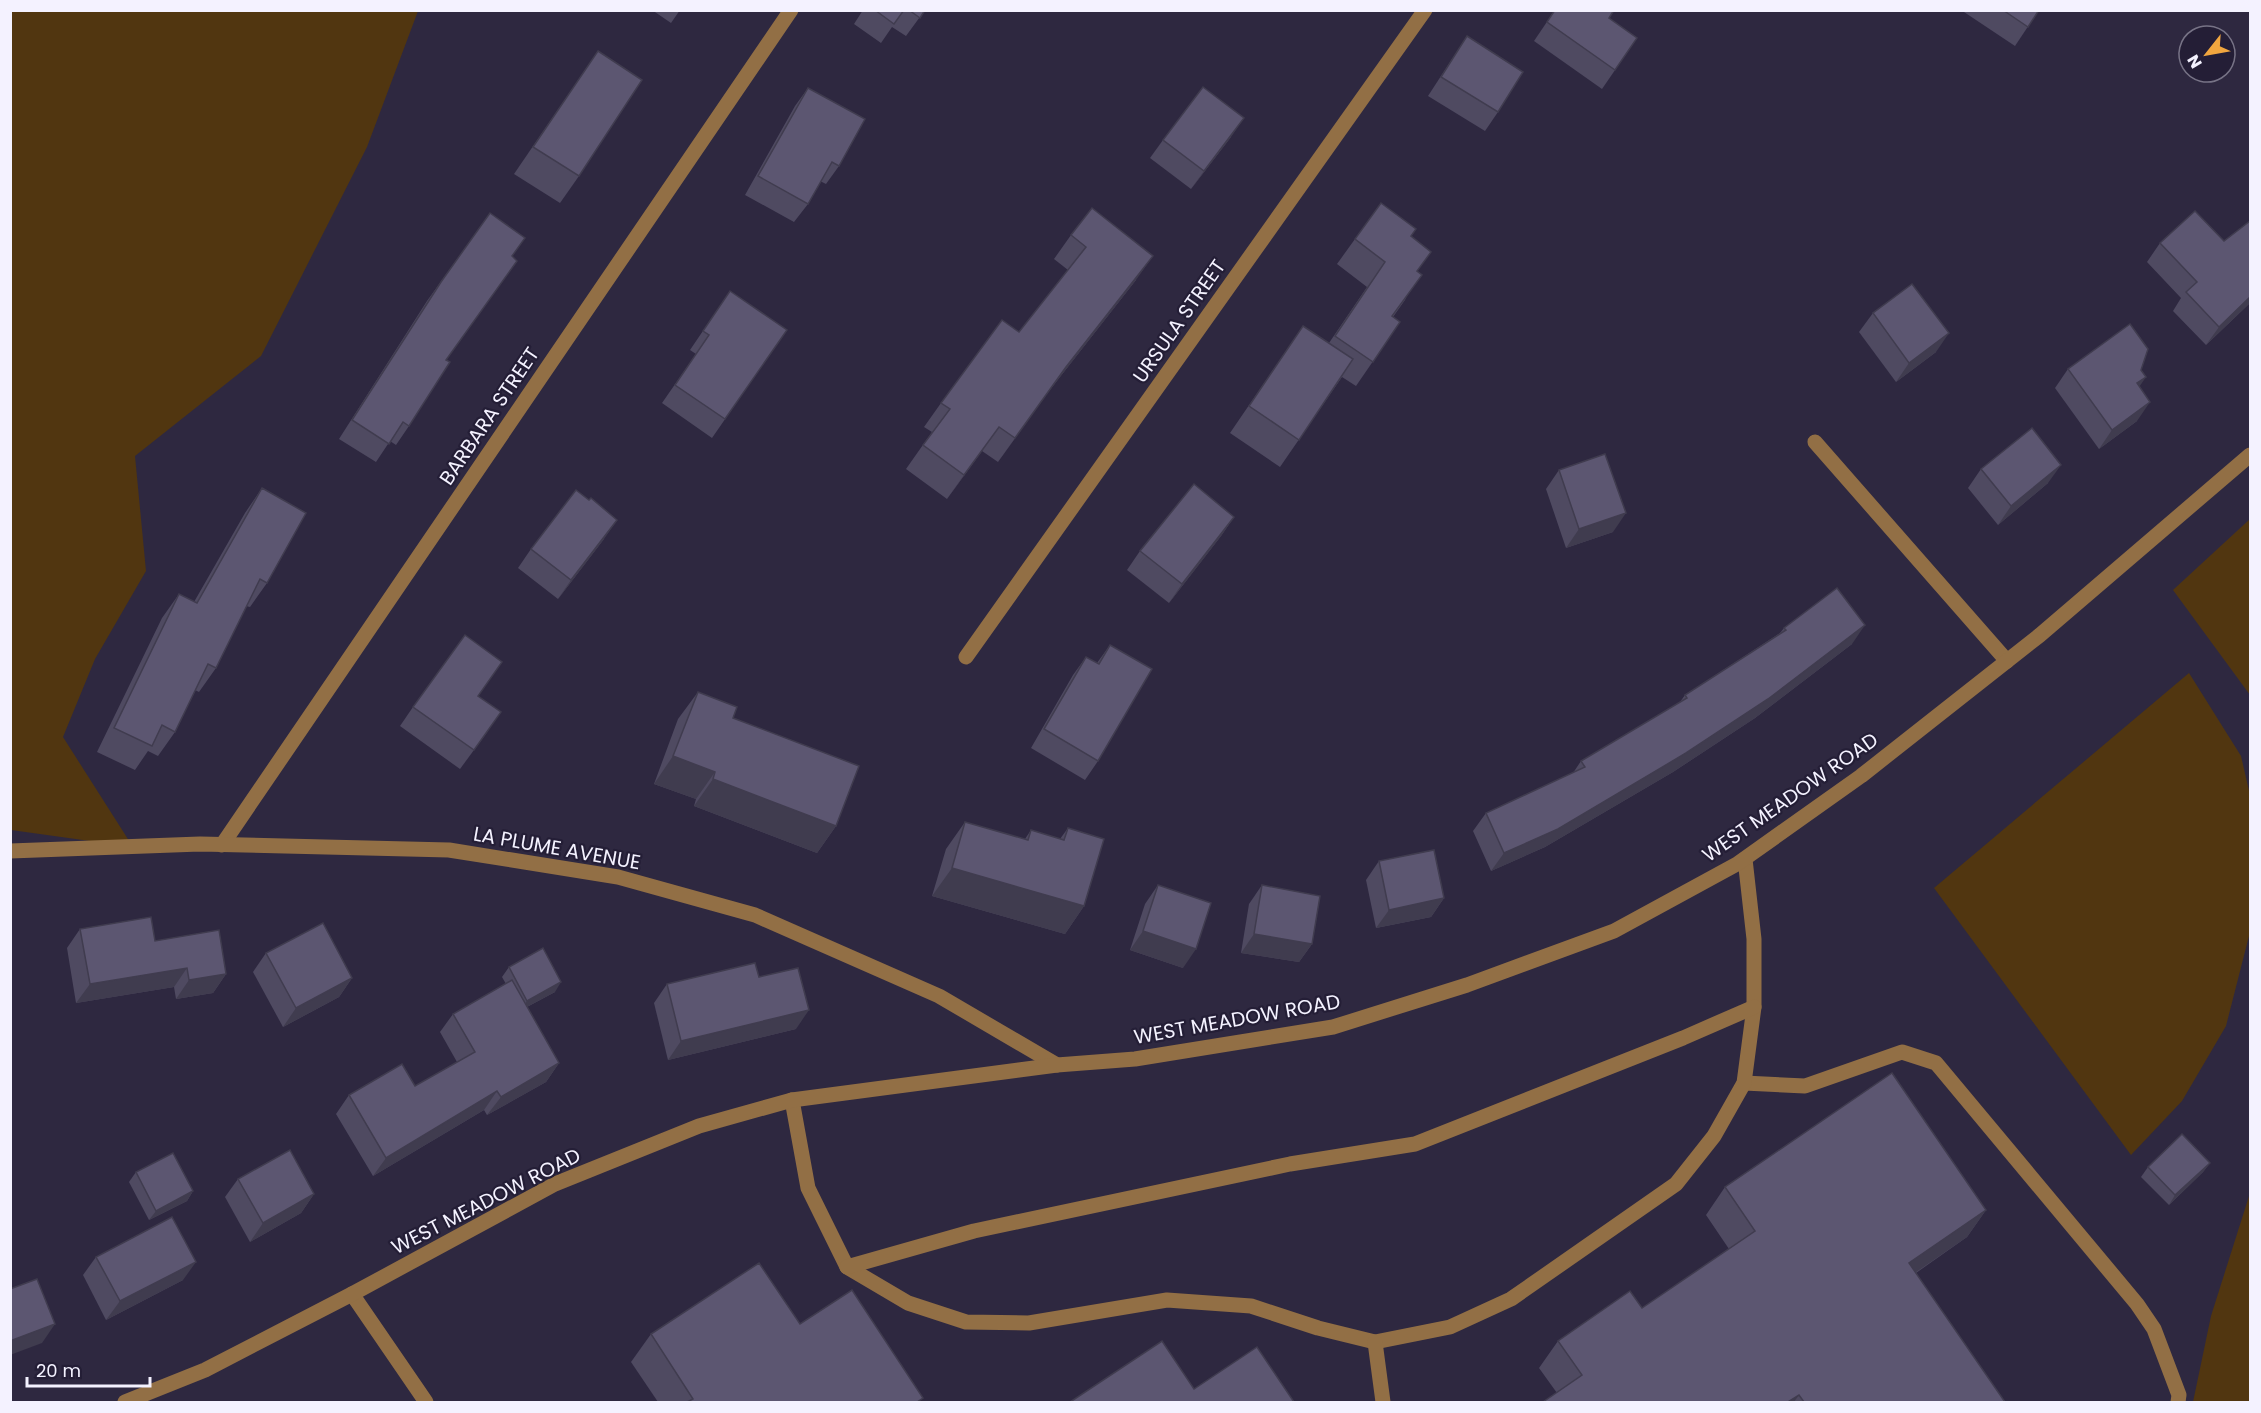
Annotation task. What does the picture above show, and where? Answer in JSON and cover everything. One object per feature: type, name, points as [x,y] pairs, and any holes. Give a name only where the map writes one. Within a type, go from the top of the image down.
[{"type":"street","name":"BARBARA STREET","points":[[222,845],[791,10]]},
{"type":"street","name":"URSULA STREET","points":[[966,657],[1425,10]]},
{"type":"street","points":[[1815,442],[2007,661]]},
{"type":"street","name":"WEST MEADOW ROAD","points":[[127,1402],[205,1370],[352,1294],[555,1184],[699,1126],[792,1100],[1057,1065],[1135,1059],[1332,1027],[1467,985],[1614,931],[1745,859],[1861,776],[2007,661],[2250,455]]},
{"type":"street","name":"LA PLUME AVENUE","points":[[10,851],[222,845],[449,850],[618,877],[755,915],[939,996],[1057,1065]]},
{"type":"street","points":[[792,1100],[808,1188],[847,1267],[908,1303],[966,1322],[1029,1323],[1167,1300],[1251,1306],[1318,1328],[1375,1342],[1450,1327],[1511,1299],[1676,1184],[1714,1136],[1744,1083],[1754,1007],[1754,939],[1745,859]]},
{"type":"street","points":[[847,1267],[986,1228],[1290,1164],[1415,1144],[1683,1038],[1754,1007]]},
{"type":"street","points":[[1744,1083],[1805,1086],[1902,1052],[1936,1063],[2137,1305],[2154,1329],[2179,1395],[2178,1402]]},
{"type":"street","points":[[352,1294],[423,1401]]},
{"type":"street","points":[[1375,1342],[1383,1402]]},
{"type":"shaded area","points":[[11,11],[418,11],[367,147],[261,356],[135,456],[146,571],[95,659],[63,737],[133,847],[11,830]]},
{"type":"shaded area","points":[[2250,519],[2250,695],[2173,590]]},
{"type":"shaded area","points":[[2189,673],[2241,756],[2250,795],[2250,932],[2226,1026],[2182,1101],[2131,1155],[1934,888]]},
{"type":"shaded area","points":[[2250,1193],[2250,1402],[2193,1402],[2211,1316]]},
{"type":"building","points":[[875,10],[904,10],[894,24]]},
{"type":"building","points":[[909,10],[925,10],[920,18]]},
{"type":"building","points":[[1555,10],[1614,10],[1609,18],[1637,38],[1615,70],[1547,22]]},
{"type":"building","points":[[2003,10],[2039,10],[2028,27]]},
{"type":"building","points":[[1467,36],[1523,72],[1498,112],[1441,77]]},
{"type":"building","points":[[598,51],[642,80],[579,176],[533,147]]},
{"type":"building","points":[[1203,87],[1244,118],[1204,171],[1163,140]]},
{"type":"building","points":[[808,88],[865,119],[839,166],[832,162],[808,204],[758,176]]},
{"type":"building","points":[[1381,203],[1416,229],[1411,236],[1431,252],[1417,271],[1422,275],[1392,316],[1400,322],[1373,362],[1335,336],[1385,262],[1355,239]]},
{"type":"building","points":[[1092,208],[1153,256],[1066,367],[1015,438],[999,427],[964,475],[923,445],[950,409],[941,403],[1002,320],[1019,332],[1086,247],[1071,235]]},
{"type":"building","points":[[2195,211],[2224,241],[2250,221],[2250,297],[2219,327],[2186,292],[2197,282],[2160,243]]},
{"type":"building","points":[[490,213],[525,238],[512,256],[517,261],[446,360],[450,362],[409,426],[403,422],[389,444],[352,420],[441,282]]},
{"type":"building","points":[[1912,284],[1949,333],[1909,363],[1873,313]]},
{"type":"building","points":[[730,291],[787,330],[725,419],[675,385],[709,335],[703,331]]},
{"type":"building","points":[[2130,324],[2148,349],[2141,370],[2146,377],[2137,383],[2150,402],[2112,430],[2068,369]]},
{"type":"building","points":[[1303,326],[1353,359],[1299,440],[1249,406]]},
{"type":"building","points":[[2032,428],[2061,465],[2011,506],[1981,469]]},
{"type":"building","points":[[1605,454],[1626,513],[1579,529],[1559,470]]},
{"type":"building","points":[[1194,484],[1234,517],[1182,584],[1140,551]]},
{"type":"building","points":[[262,488],[306,513],[267,583],[260,579],[216,668],[208,664],[175,732],[162,725],[152,746],[114,728],[179,594],[197,603]]},
{"type":"building","points":[[576,490],[589,500],[591,498],[617,520],[571,580],[531,549]]},
{"type":"building","points":[[1837,588],[1865,625],[1768,699],[1686,753],[1558,829],[1504,853],[1486,813],[1585,767],[1581,761],[1687,698],[1685,695],[1786,630],[1784,628]]},
{"type":"building","points":[[465,635],[502,662],[478,696],[501,712],[474,750],[413,707]]},
{"type":"building","points":[[1110,645],[1152,669],[1098,761],[1044,729],[1086,657],[1099,664]]},
{"type":"building","points":[[698,692],[737,707],[733,718],[859,766],[836,826],[713,779],[715,772],[673,756]]},
{"type":"building","points":[[965,822],[1028,840],[1031,830],[1064,840],[1068,828],[1104,839],[1084,906],[952,868]]},
{"type":"building","points":[[1434,850],[1444,898],[1389,910],[1379,861]]},
{"type":"building","points":[[1158,885],[1211,903],[1196,949],[1143,931]]},
{"type":"building","points":[[1262,885],[1320,896],[1312,944],[1254,934]]},
{"type":"building","points":[[151,917],[155,941],[219,930],[226,974],[189,980],[187,968],[90,984],[80,929]]},
{"type":"building","points":[[323,923],[352,978],[296,1008],[266,953]]},
{"type":"building","points":[[543,948],[561,982],[527,1001],[509,967]]},
{"type":"building","points":[[755,963],[759,977],[798,968],[809,1010],[681,1041],[667,984]]},
{"type":"building","points":[[512,980],[559,1063],[501,1097],[497,1091],[386,1158],[349,1095],[402,1064],[415,1086],[475,1052],[453,1014]]},
{"type":"building","points":[[1892,1073],[1986,1210],[1909,1263],[2005,1402],[1804,1402],[1799,1395],[1788,1402],[1543,1402],[1582,1375],[1558,1341],[1630,1291],[1642,1308],[1755,1231],[1725,1187]]},
{"type":"building","points":[[2182,1134],[2210,1163],[2175,1195],[2148,1167]]},
{"type":"building","points":[[290,1150],[314,1194],[263,1223],[238,1179]]},
{"type":"building","points":[[173,1153],[193,1191],[156,1211],[136,1172]]},
{"type":"building","points":[[172,1217],[196,1262],[120,1301],[96,1257]]},
{"type":"building","points":[[759,1263],[800,1324],[852,1290],[923,1398],[917,1402],[687,1402],[693,1399],[651,1334]]},
{"type":"building","points":[[37,1279],[55,1324],[10,1341],[10,1289]]},
{"type":"building","points":[[1162,1341],[1194,1389],[1257,1347],[1294,1402],[1070,1402]]}]
